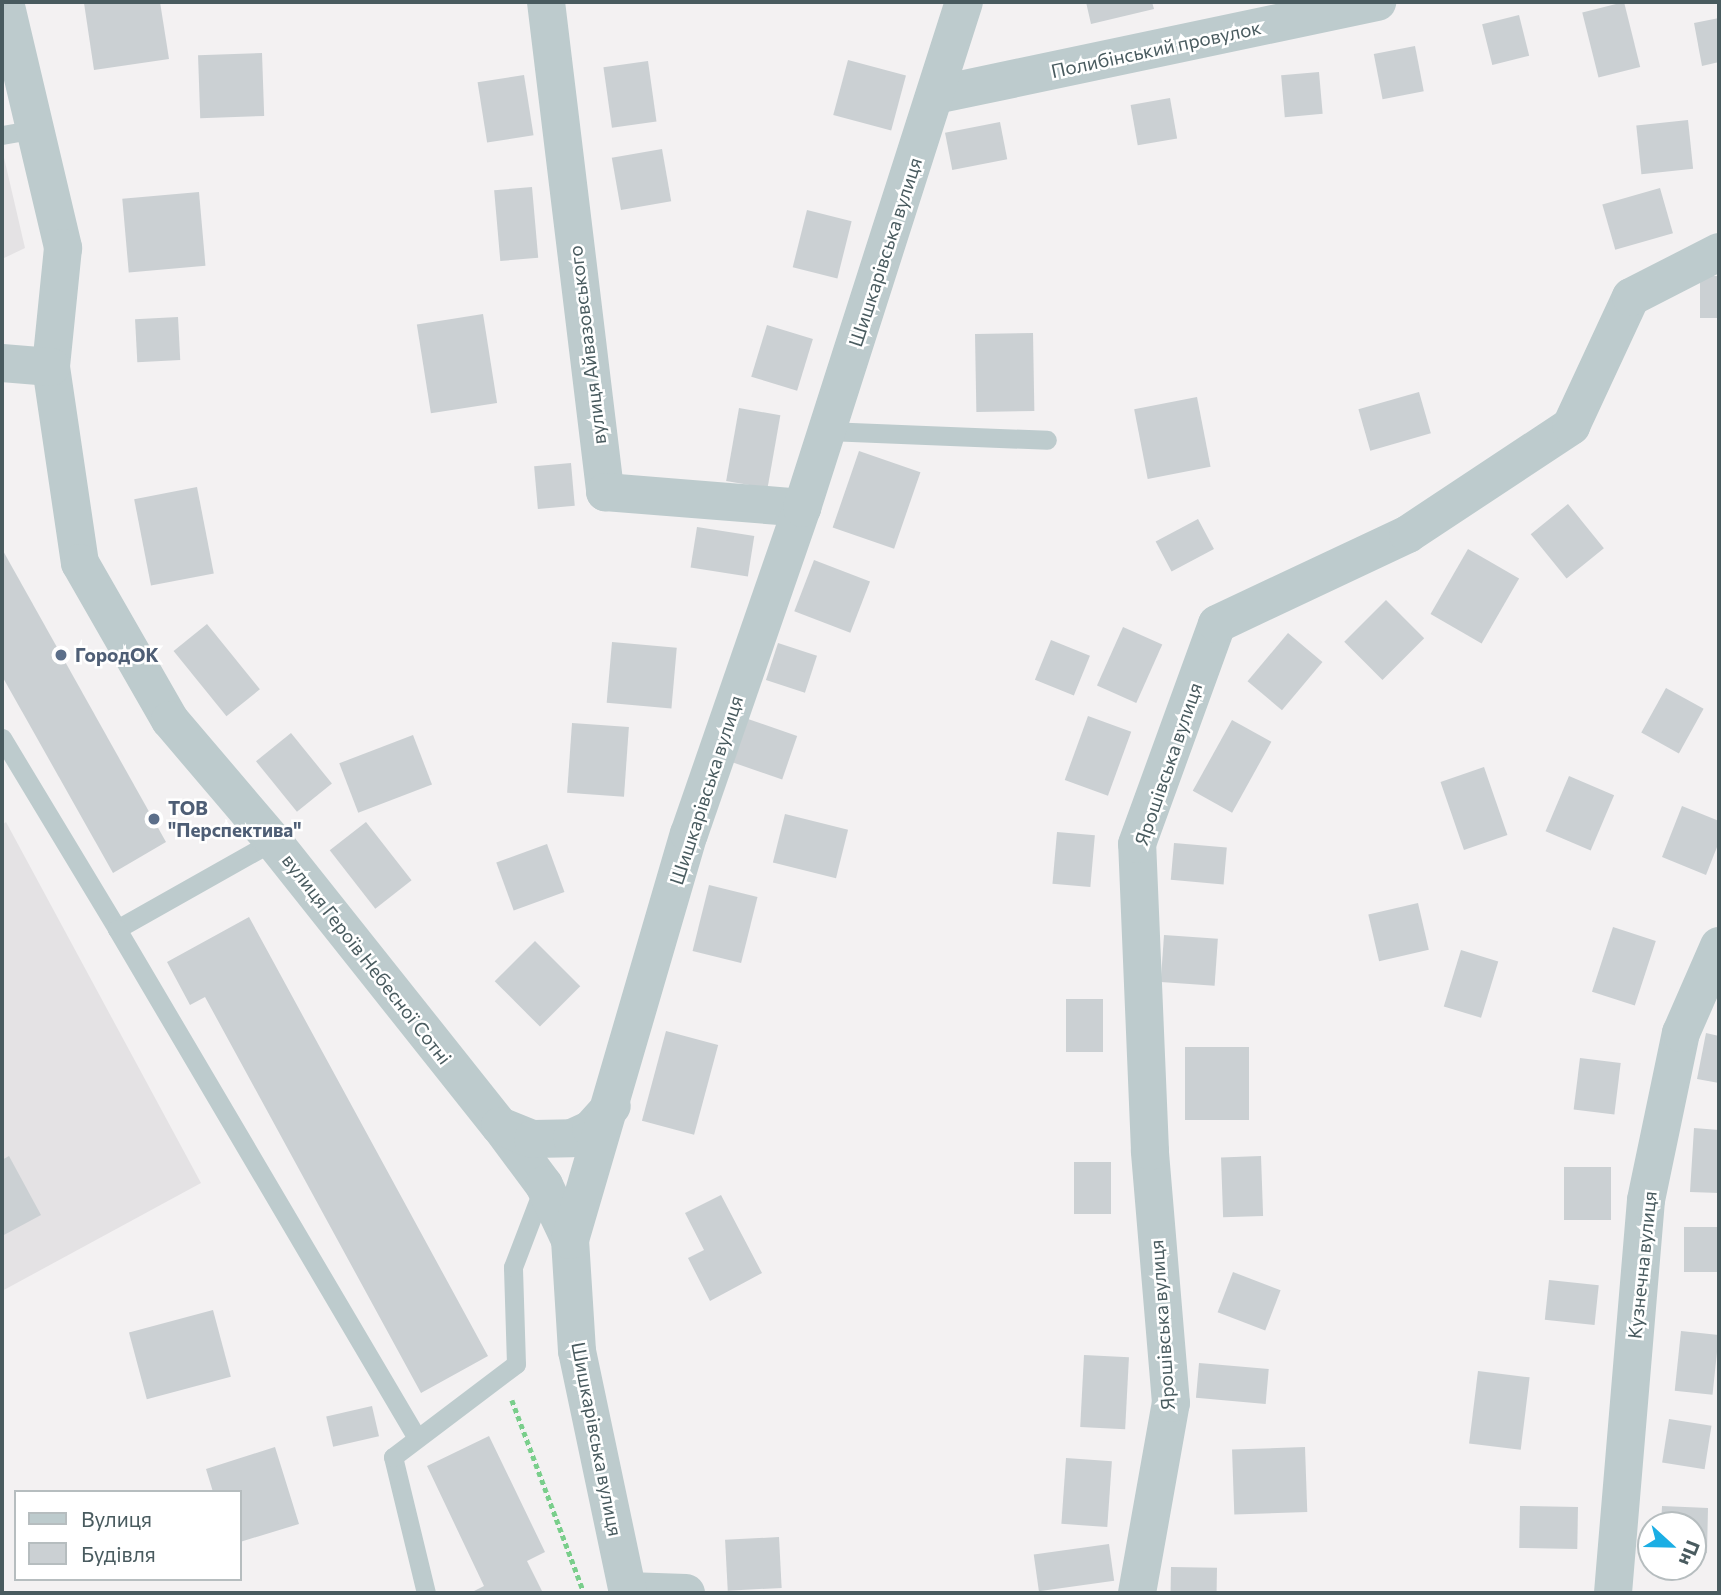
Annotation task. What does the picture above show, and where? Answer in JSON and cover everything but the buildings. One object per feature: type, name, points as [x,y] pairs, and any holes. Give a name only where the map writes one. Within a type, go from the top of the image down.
[{"type":"street","name":"вулиця Героїв Небесної Сотні","points":[[5,2],[19,132],[63,248],[51,367],[80,563],[170,720],[273,841],[499,1126],[544,1185],[570,1240]]},
{"type":"street","name":"вулиця Айвазовського","points":[[546,2],[605,492],[802,508]]},
{"type":"street","name":"Шишкарівська вулиця","points":[[628,1592],[577,1351],[570,1240],[612,1106],[689,834],[802,508],[964,2]]},
{"type":"street","name":"Полибінський провулок","points":[[936,96],[1377,2]]},
{"type":"street","name":"Ярошівська вулиця","points":[[1137,1593],[1171,1403],[1150,1151],[1137,844],[1217,624],[1408,534],[1571,426],[1631,298],[1719,252]]},
{"type":"street","points":[[2,363],[51,367]]},
{"type":"street","name":"Кузнечна вулиця","points":[[1613,1593],[1646,1200],[1681,1033],[1719,946]]},
{"type":"street","points":[[499,1126],[533,1139],[572,1138],[591,1129],[612,1106]]},
{"type":"street","points":[[628,1592],[686,1593]]},
{"type":"lane","points":[[827,431],[1046,440]]},
{"type":"lane","points":[[2,738],[417,1438]]},
{"type":"lane","points":[[117,929],[273,841]]},
{"type":"lane","points":[[426,1593],[393,1457],[516,1364],[513,1267],[544,1185]]},
{"type":"path","points":[[503,1374],[584,1593]]},
{"type":"shaded area","points":[[2,149],[25,248],[2,259]]},
{"type":"shaded area","points":[[6,822],[201,1183],[2,1291],[2,825]]},
{"type":"place","name":"ГородОК","points":[[61,655]]},
{"type":"place","name":"ТОВ \"Перспектива\"","points":[[154,819]]}]
